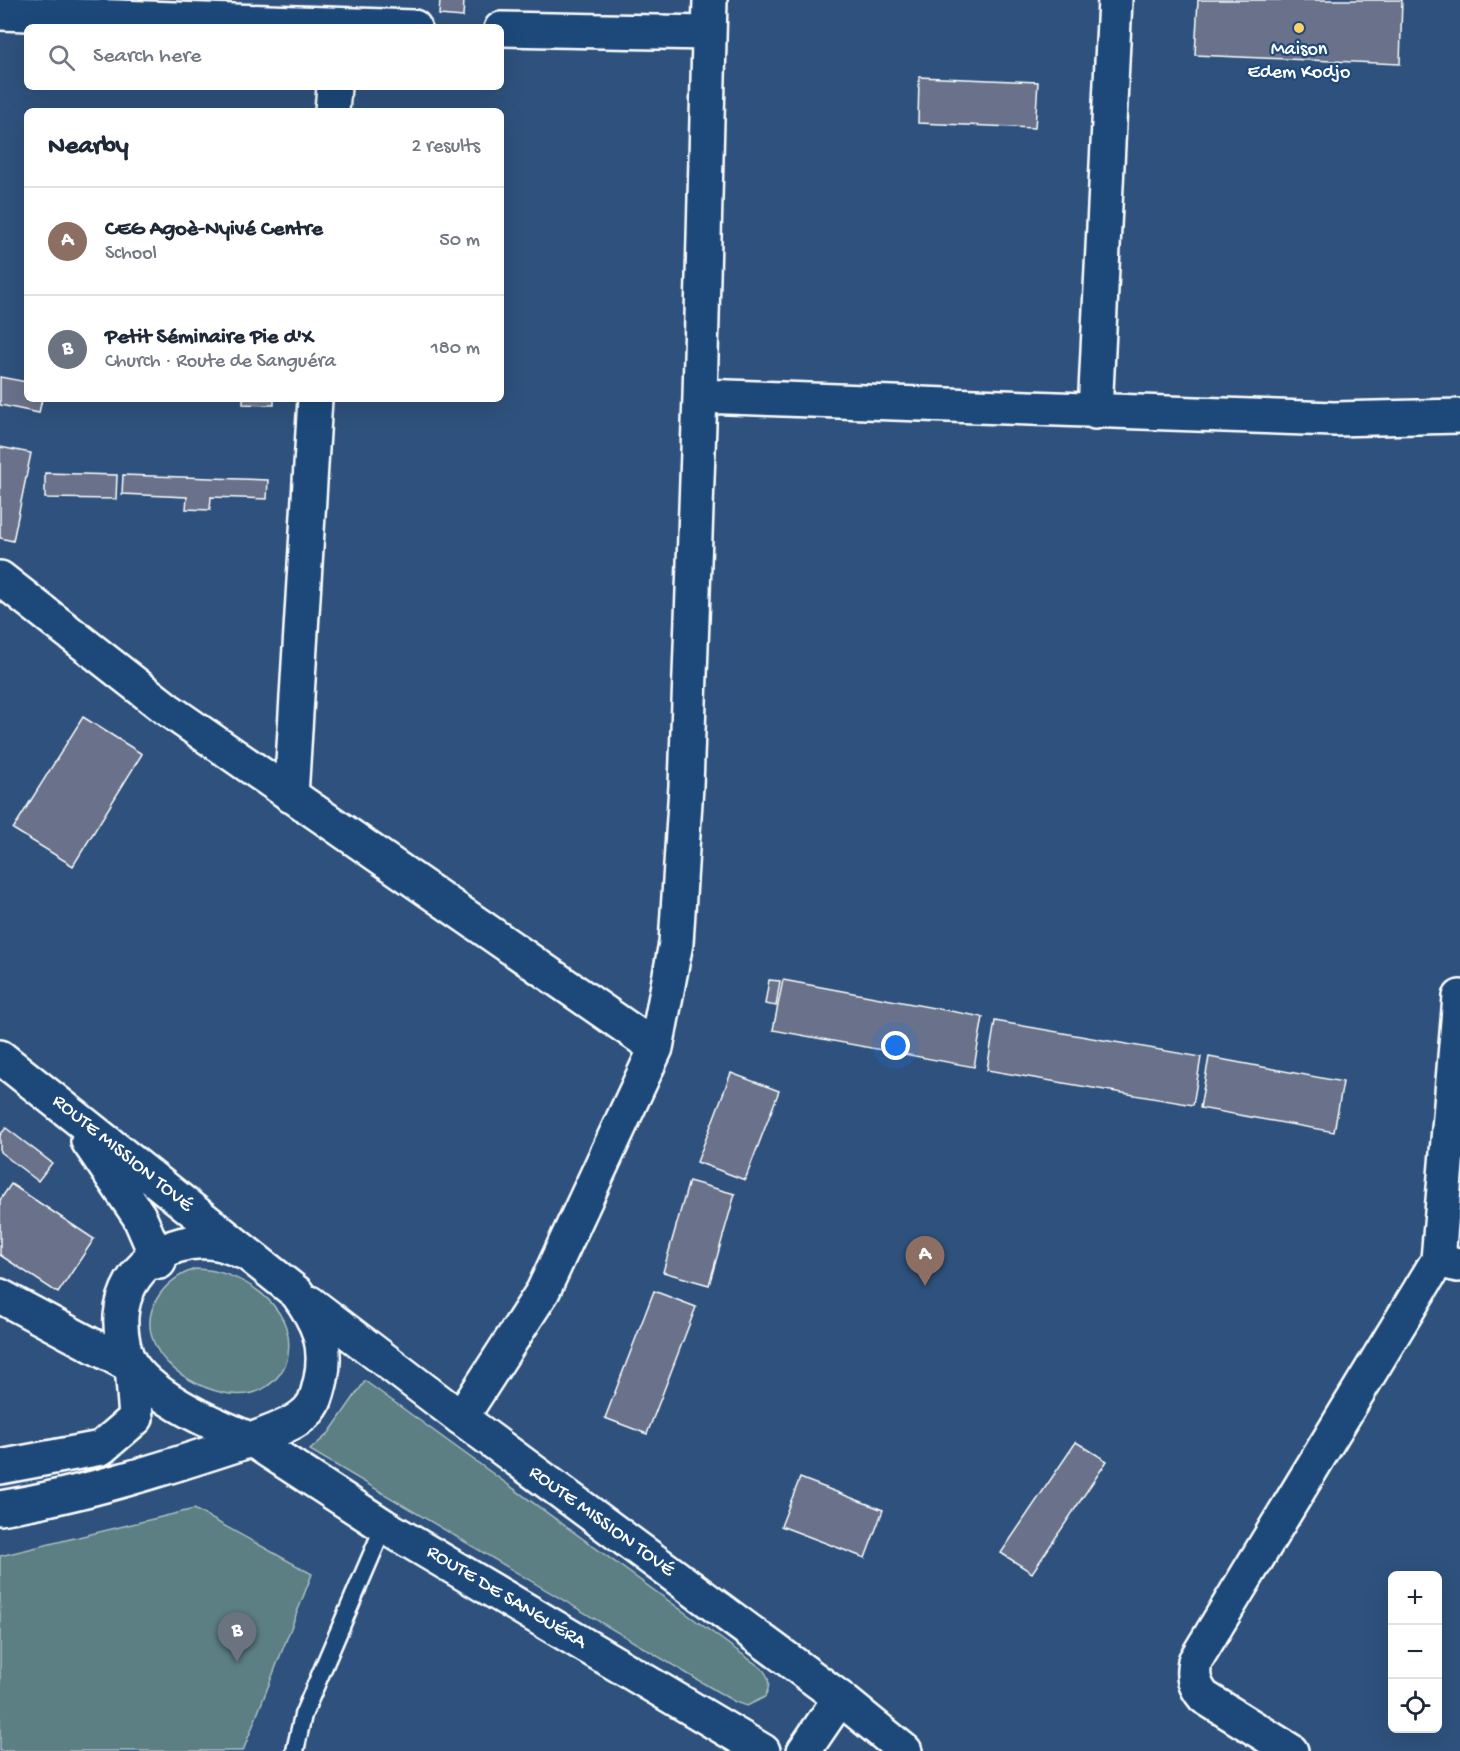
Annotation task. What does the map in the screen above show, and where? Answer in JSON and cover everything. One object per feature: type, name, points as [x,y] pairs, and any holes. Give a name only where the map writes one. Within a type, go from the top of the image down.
[{"type":"street","points":[[461,1419],[543,1291],[656,1048],[677,932],[686,786],[700,396],[710,0]]},
{"type":"street","points":[[1095,412],[1115,0]]},
{"type":"street","points":[[0,13],[286,24]]},
{"type":"street","points":[[504,29],[708,33]]},
{"type":"street","points":[[332,108],[334,90]]},
{"type":"street","points":[[700,396],[1095,412],[1334,418],[1460,416]]},
{"type":"street","points":[[291,796],[315,402]]},
{"type":"street","points":[[0,579],[167,709],[656,1048]]},
{"type":"street","points":[[1291,1751],[1204,1697],[1194,1681],[1195,1661],[1449,1263],[1460,997]]},
{"type":"street","name":"ROUTE MISSION TOVÉ","points":[[0,1057],[63,1105],[243,1252],[461,1419],[840,1698],[904,1751]]},
{"type":"street","points":[[63,1105],[139,1216],[159,1262],[147,1262]]},
{"type":"street","points":[[0,1290],[72,1315],[117,1324],[122,1303],[132,1281],[147,1262],[169,1248],[194,1242],[219,1243],[243,1252]]},
{"type":"street","points":[[0,1508],[41,1501],[144,1474],[252,1440],[300,1416],[312,1406],[325,1360],[322,1334],[297,1293]]},
{"type":"street","points":[[0,1296],[133,1367]]},
{"type":"street","points":[[0,1467],[101,1448],[122,1433],[136,1419],[133,1367],[126,1355],[120,1330],[122,1303]]},
{"type":"street","name":"ROUTE DE SANGUÉRA","points":[[133,1367],[159,1393],[219,1426],[252,1440],[384,1526],[764,1751]]},
{"type":"street","points":[[804,1751],[840,1698]]},
{"type":"lane","points":[[295,1751],[303,1715],[384,1526]]},
{"type":"green space","points":[[195,1269],[229,1275],[246,1283],[274,1306],[283,1320],[288,1336],[286,1364],[281,1373],[266,1387],[253,1393],[238,1395],[205,1387],[175,1370],[156,1347],[151,1334],[150,1322],[157,1299],[173,1281]]},
{"type":"green space","points":[[365,1381],[760,1667],[766,1673],[768,1680],[765,1697],[747,1706],[735,1702],[310,1450],[329,1433]]},
{"type":"green space","points":[[194,1509],[312,1574],[243,1751],[0,1751],[0,1556]]},
{"type":"building","points":[[440,0],[464,0],[463,17],[439,15]]},
{"type":"building","name":"Maison Edem Kodjo","points":[[1198,0],[1402,0],[1400,64],[1195,55]]},
{"type":"building","points":[[919,77],[1038,82],[1035,128],[918,123]]},
{"type":"building","points":[[0,377],[24,381],[24,402],[41,402],[39,413],[0,405]]},
{"type":"building","points":[[243,402],[274,402],[274,405],[243,404]]},
{"type":"building","points":[[0,447],[31,453],[13,541],[0,538]]},
{"type":"building","points":[[45,473],[117,475],[116,499],[45,498]]},
{"type":"building","points":[[123,475],[268,480],[267,499],[211,497],[210,510],[186,509],[187,497],[122,494]]},
{"type":"building","points":[[83,717],[142,754],[73,866],[13,829]]},
{"type":"building","points":[[769,980],[780,981],[776,1006],[765,1004]]},
{"type":"building","points":[[783,980],[983,1017],[974,1067],[773,1030]]},
{"type":"building","points":[[995,1021],[1201,1057],[1193,1105],[987,1070]]},
{"type":"building","points":[[1209,1057],[1343,1082],[1334,1132],[1200,1108]]},
{"type":"building","points":[[731,1073],[779,1091],[745,1180],[697,1162]]},
{"type":"building","points":[[6,1128],[52,1163],[38,1181],[0,1152],[0,1135]]},
{"type":"building","points":[[689,1181],[735,1194],[709,1285],[663,1272]]},
{"type":"building","points":[[11,1184],[94,1239],[58,1293],[0,1255],[0,1200]]},
{"type":"building","points":[[654,1291],[696,1307],[647,1434],[605,1418]]},
{"type":"building","points":[[1076,1442],[1107,1461],[1032,1573],[1001,1553]]},
{"type":"building","points":[[800,1478],[883,1510],[865,1558],[781,1526]]},
{"type":"place","name":"Maison Edem Kodjo","points":[[1299,28]]},
{"type":"place","name":"CEG Agoè-Nyivé Centre","points":[[925,1286]]},
{"type":"place","name":"Petit Séminaire Pie d'X","points":[[237,1662]]}]
